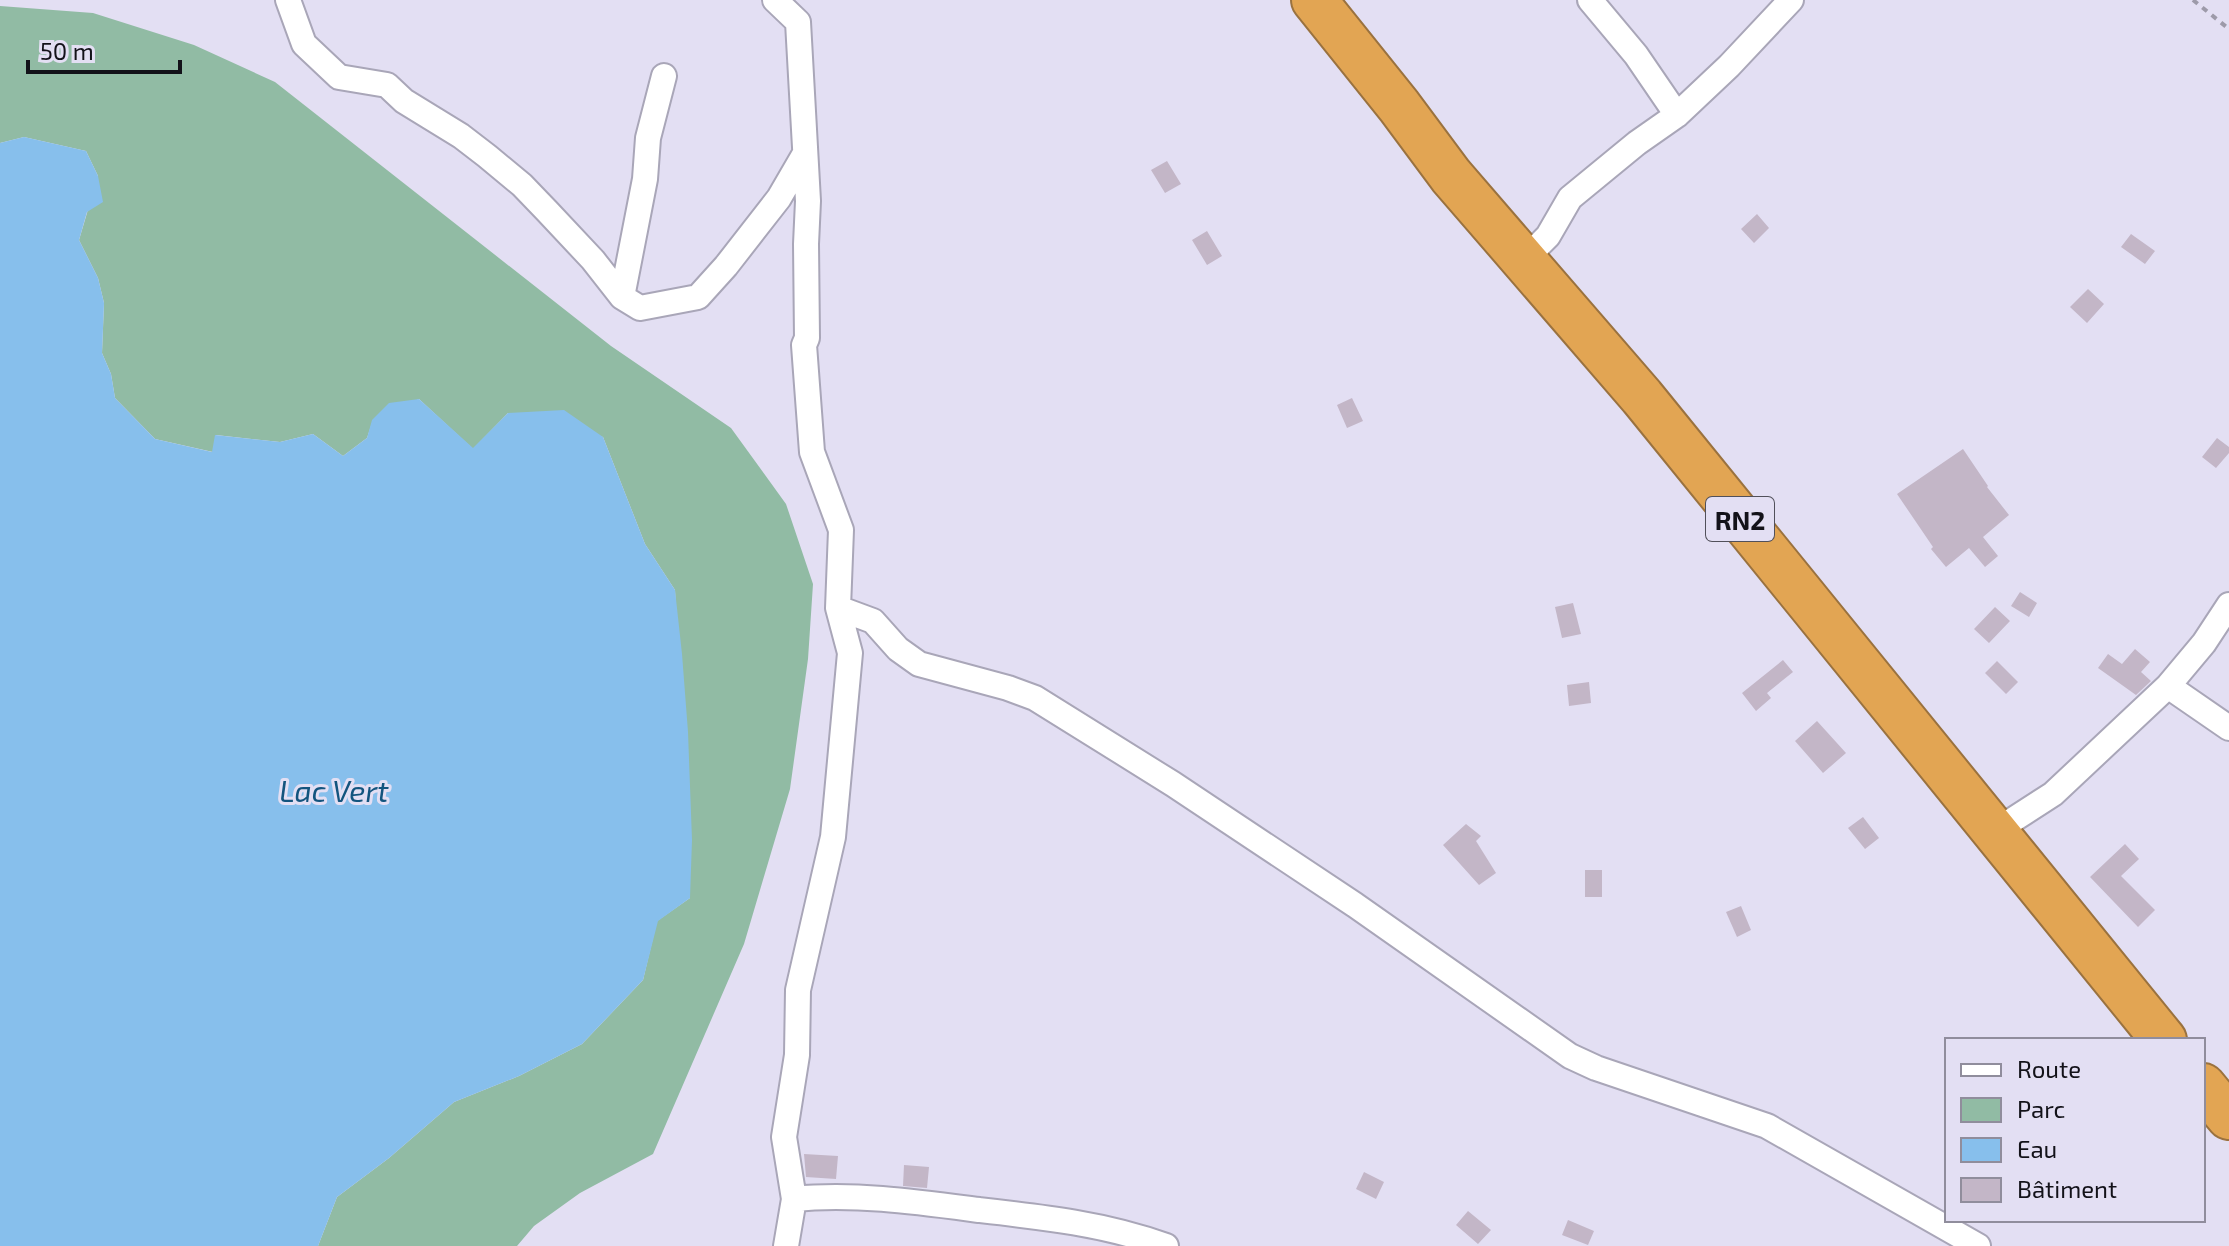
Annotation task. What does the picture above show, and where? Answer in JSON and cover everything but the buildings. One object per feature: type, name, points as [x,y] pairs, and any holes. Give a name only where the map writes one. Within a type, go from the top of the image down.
[{"type":"highway","name":"RN2","points":[[1314,0],[1451,176],[1642,397],[2162,1038]]},
{"type":"highway","points":[[2205,1088],[2229,1117]]},
{"type":"street","points":[[288,0],[304,44],[339,77],[387,85],[404,101],[461,136],[503,168],[583,250],[622,297],[640,308],[698,297],[779,198],[804,155]]},
{"type":"street","points":[[775,0],[798,22],[808,201],[807,338],[804,345],[810,437],[812,452],[841,530],[838,608],[850,653],[833,837],[798,990],[797,1055],[784,1137],[794,1199],[786,1246]]},
{"type":"street","points":[[1590,0],[1636,55],[1677,115]]},
{"type":"street","points":[[1524,260],[1548,236],[1570,198],[1677,115],[1729,66],[1791,0]]},
{"type":"street","points":[[622,297],[641,203],[648,138],[664,76]]},
{"type":"street","points":[[1994,832],[2053,794],[2168,686],[2204,643],[2229,605]]},
{"type":"street","points":[[838,608],[873,621],[898,649],[919,664],[1035,698],[1173,784],[1316,879],[1570,1056],[1596,1068],[1767,1126],[1978,1246]]},
{"type":"street","points":[[2168,686],[2229,728]]},
{"type":"street","points":[[794,1199],[842,1197],[922,1203],[1074,1221],[1160,1245]]},
{"type":"path","points":[[2193,0],[2229,29]]},
{"type":"green space","points":[[0,6],[93,13],[194,45],[275,82],[611,346],[731,428],[786,504],[813,584],[808,659],[790,789],[744,944],[653,1154],[580,1193],[534,1226],[517,1246],[318,1246],[337,1197],[389,1158],[454,1102],[519,1076],[582,1044],[643,980],[657,921],[690,898],[675,590],[645,544],[603,437],[508,413],[473,449],[419,399],[373,420],[367,438],[343,456],[313,434],[280,442],[216,435],[213,452],[155,439],[115,398],[111,374],[102,353],[104,303],[98,278],[79,240],[98,176],[86,151],[24,137],[0,143]]},
{"type":"water","name":"Lac Vert","points":[[24,137],[86,151],[98,176],[103,202],[87,212],[79,240],[98,278],[104,303],[102,353],[111,374],[115,398],[155,439],[212,452],[215,435],[280,442],[313,434],[343,456],[367,438],[372,420],[389,403],[419,399],[473,448],[508,413],[564,410],[603,437],[645,544],[675,590],[688,732],[692,840],[690,898],[658,921],[643,980],[582,1044],[519,1076],[454,1102],[389,1158],[337,1197],[318,1246],[0,1246],[0,143]]}]
